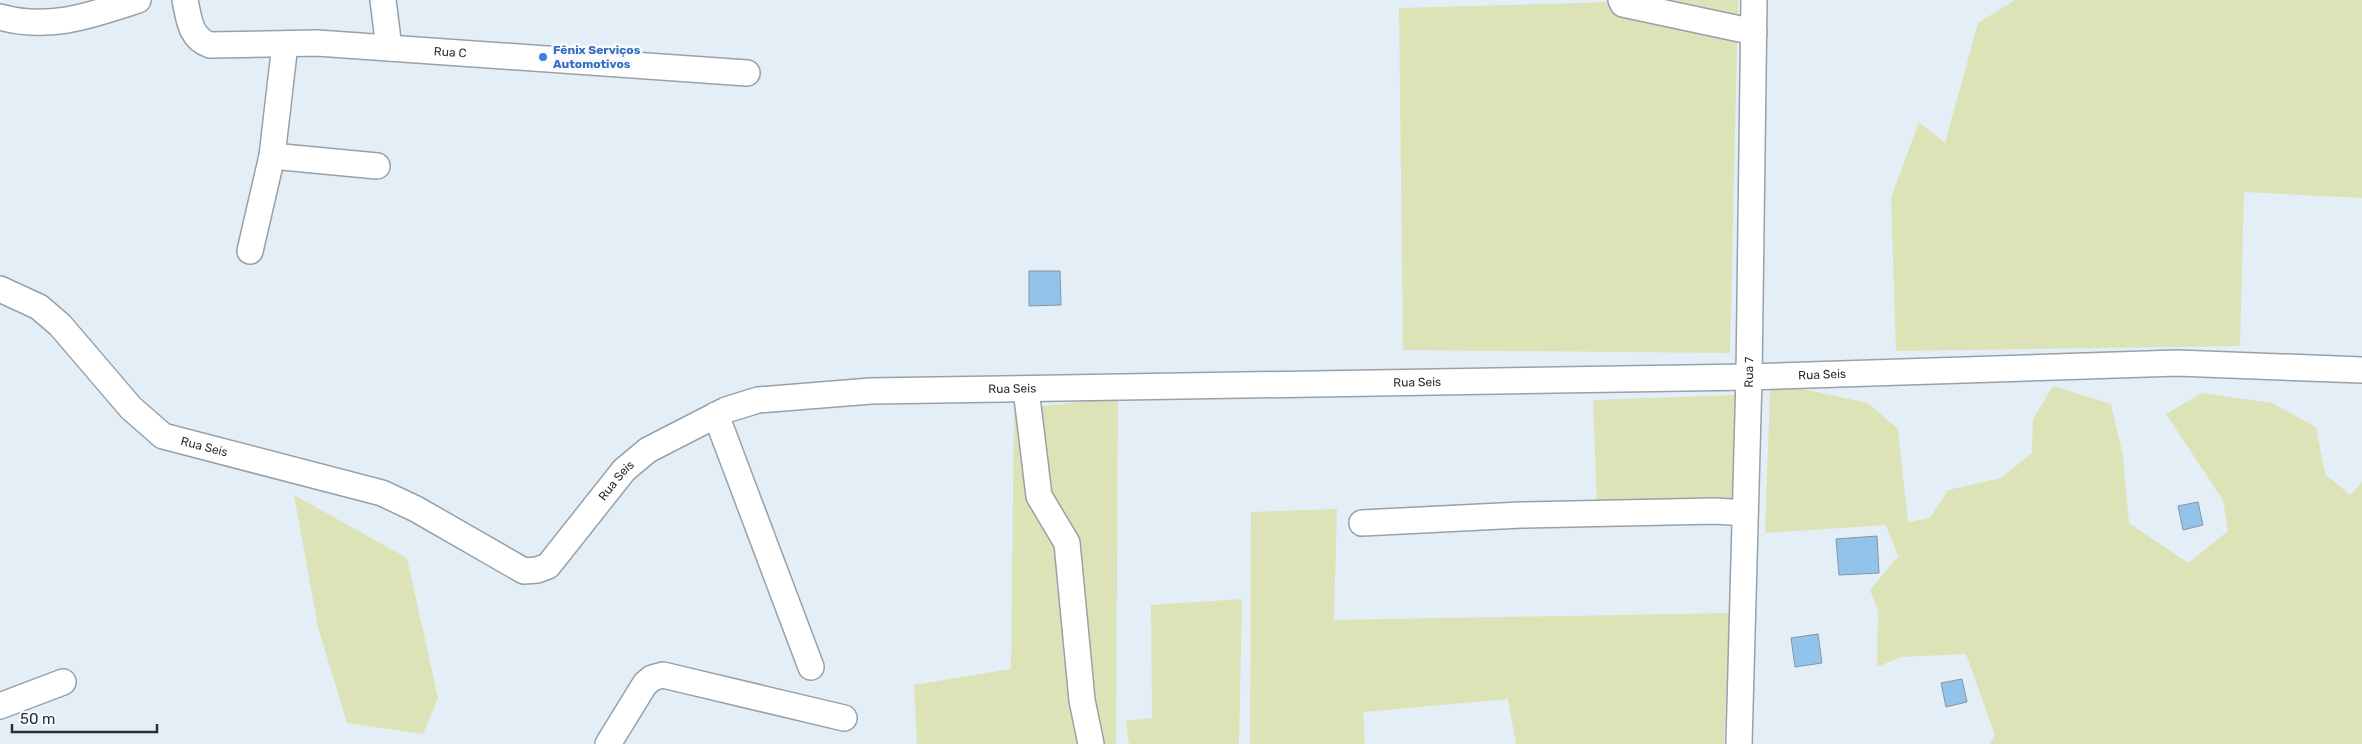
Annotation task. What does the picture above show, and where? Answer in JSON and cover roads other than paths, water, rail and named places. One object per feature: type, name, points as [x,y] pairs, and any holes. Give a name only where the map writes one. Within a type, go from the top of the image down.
[{"type":"street","points":[[0,17],[10,20],[48,22],[79,19],[138,0]]},
{"type":"street","name":"Rua C","points":[[185,0],[193,34],[199,41],[210,45],[317,43],[747,72]]},
{"type":"street","points":[[383,0],[389,48]]},
{"type":"street","points":[[1620,0],[1623,4],[1754,32]]},
{"type":"street","name":"Rua 7","points":[[1739,744],[1749,377],[1754,0]]},
{"type":"street","points":[[250,251],[272,156],[285,44]]},
{"type":"street","points":[[272,156],[377,166]]},
{"type":"street","name":"Rua Seis","points":[[0,290],[39,307],[60,325],[131,408],[163,436],[382,493],[416,509],[524,570],[537,570],[548,566],[624,470],[648,450],[716,415],[758,400],[872,391],[1749,377],[2177,363],[2362,370]]},
{"type":"street","points":[[1026,389],[1040,496],[1067,543],[1082,700],[1091,744]]},
{"type":"street","points":[[716,415],[811,667]]},
{"type":"street","points":[[1362,523],[1521,515],[1715,511],[1746,514]]},
{"type":"street","points":[[608,744],[645,684],[663,675],[844,718]]},
{"type":"street","points":[[0,706],[63,682]]},
{"type":"place","name":"Fênix Serviços Automotivos","points":[[543,57]]}]
